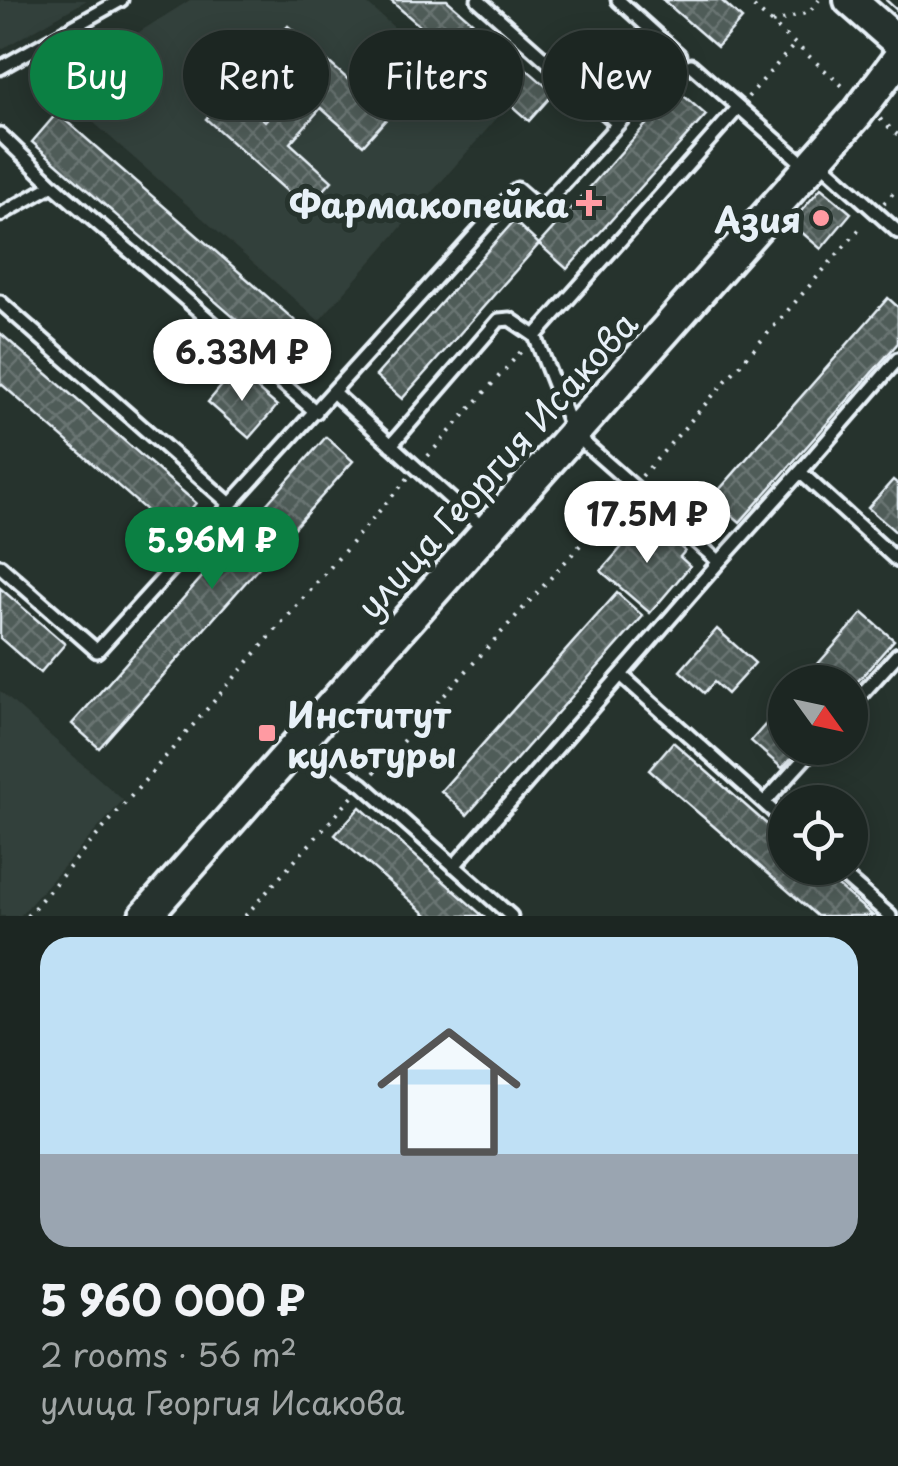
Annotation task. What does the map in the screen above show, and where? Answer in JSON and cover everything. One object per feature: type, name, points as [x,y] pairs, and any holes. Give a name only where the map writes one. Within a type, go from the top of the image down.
[{"type":"street","points":[[850,0],[898,42]]},
{"type":"street","name":"улица Георгия Исакова","points":[[146,916],[813,164],[898,59]]},
{"type":"lane","points":[[0,68],[121,0]]},
{"type":"lane","points":[[478,0],[618,124]]},
{"type":"lane","points":[[0,566],[98,651],[517,188],[540,208],[679,55],[618,0]]},
{"type":"lane","points":[[691,65],[738,108],[898,232]]},
{"type":"lane","points":[[534,336],[738,108]]},
{"type":"lane","points":[[0,134],[52,185],[316,412]]},
{"type":"lane","points":[[0,214],[52,185]]},
{"type":"lane","points":[[0,302],[229,503]]},
{"type":"lane","points":[[391,445],[499,320],[510,320],[534,336],[573,433],[719,562]]},
{"type":"lane","points":[[454,866],[898,360]]},
{"type":"lane","points":[[334,393],[486,530]]},
{"type":"lane","points":[[800,472],[898,561]]},
{"type":"lane","points":[[868,687],[898,654]]},
{"type":"lane","points":[[621,675],[768,807]]},
{"type":"lane","points":[[301,742],[363,785],[511,916]]},
{"type":"lane","points":[[764,803],[799,765]]},
{"type":"lane","points":[[857,885],[894,915]]},
{"type":"path","points":[[746,0],[898,135]]},
{"type":"path","points":[[772,24],[809,12],[820,0]]},
{"type":"path","points":[[738,108],[795,44]]},
{"type":"path","points":[[245,916],[634,486],[875,212]]},
{"type":"path","points":[[26,916],[534,336]]},
{"type":"shaded area","points":[[0,0],[87,0],[30,30],[0,50]]},
{"type":"shaded area","points":[[190,0],[363,0],[397,30],[349,30],[349,120],[495,120],[319,321],[91,120],[163,120],[163,30],[142,30]]},
{"type":"shaded area","points":[[0,691],[123,800],[20,916],[0,916]]},
{"type":"building","points":[[390,0],[447,0],[482,30],[424,30]]},
{"type":"building","points":[[663,0],[721,0],[742,19],[717,47]]},
{"type":"building","points":[[329,63],[349,80],[349,120],[385,120],[363,145],[329,115]]},
{"type":"building","points":[[523,66],[543,83],[543,105],[529,121],[523,116]]},
{"type":"building","points":[[687,99],[706,115],[567,269],[539,244],[650,120],[687,120]]},
{"type":"building","points":[[51,120],[65,120],[324,346],[299,374],[32,142]]},
{"type":"building","points":[[207,120],[310,120],[290,143],[332,181],[307,209]]},
{"type":"building","name":"Азия","points":[[821,188],[851,213],[821,249],[791,223]]},
{"type":"building","points":[[514,221],[539,244],[402,399],[376,376]]},
{"type":"building","points":[[888,298],[898,307],[898,343],[740,522],[712,498]]},
{"type":"building","points":[[0,333],[196,503],[171,532],[0,383]]},
{"type":"building","points":[[235,370],[277,406],[249,438],[208,402]]},
{"type":"building","points":[[326,437],[353,461],[99,748],[72,724]]},
{"type":"building","points":[[893,480],[898,484],[898,534],[868,508]]},
{"type":"building","points":[[647,518],[685,551],[680,557],[690,566],[650,613],[601,571]]},
{"type":"building","points":[[0,588],[65,644],[40,673],[0,638]]},
{"type":"building","points":[[617,593],[643,616],[467,815],[441,791]]},
{"type":"building","points":[[863,613],[894,640],[868,670],[868,665],[817,665]]},
{"type":"building","points":[[717,629],[755,663],[727,694],[714,682],[704,693],[680,671]]},
{"type":"building","points":[[768,722],[768,756],[751,741]]},
{"type":"building","points":[[673,742],[768,825],[768,873],[649,770]]},
{"type":"building","points":[[360,807],[483,916],[428,916],[335,835]]},
{"type":"building","points":[[781,885],[837,885],[873,916],[817,916]]},
{"type":"tram line","points":[[886,0],[898,11]]},
{"type":"place","name":"Фармакопейка","points":[[589,203]]},
{"type":"place","name":"Азия","points":[[821,218]]},
{"type":"place","name":"Институт культуры","points":[[267,733]]}]
